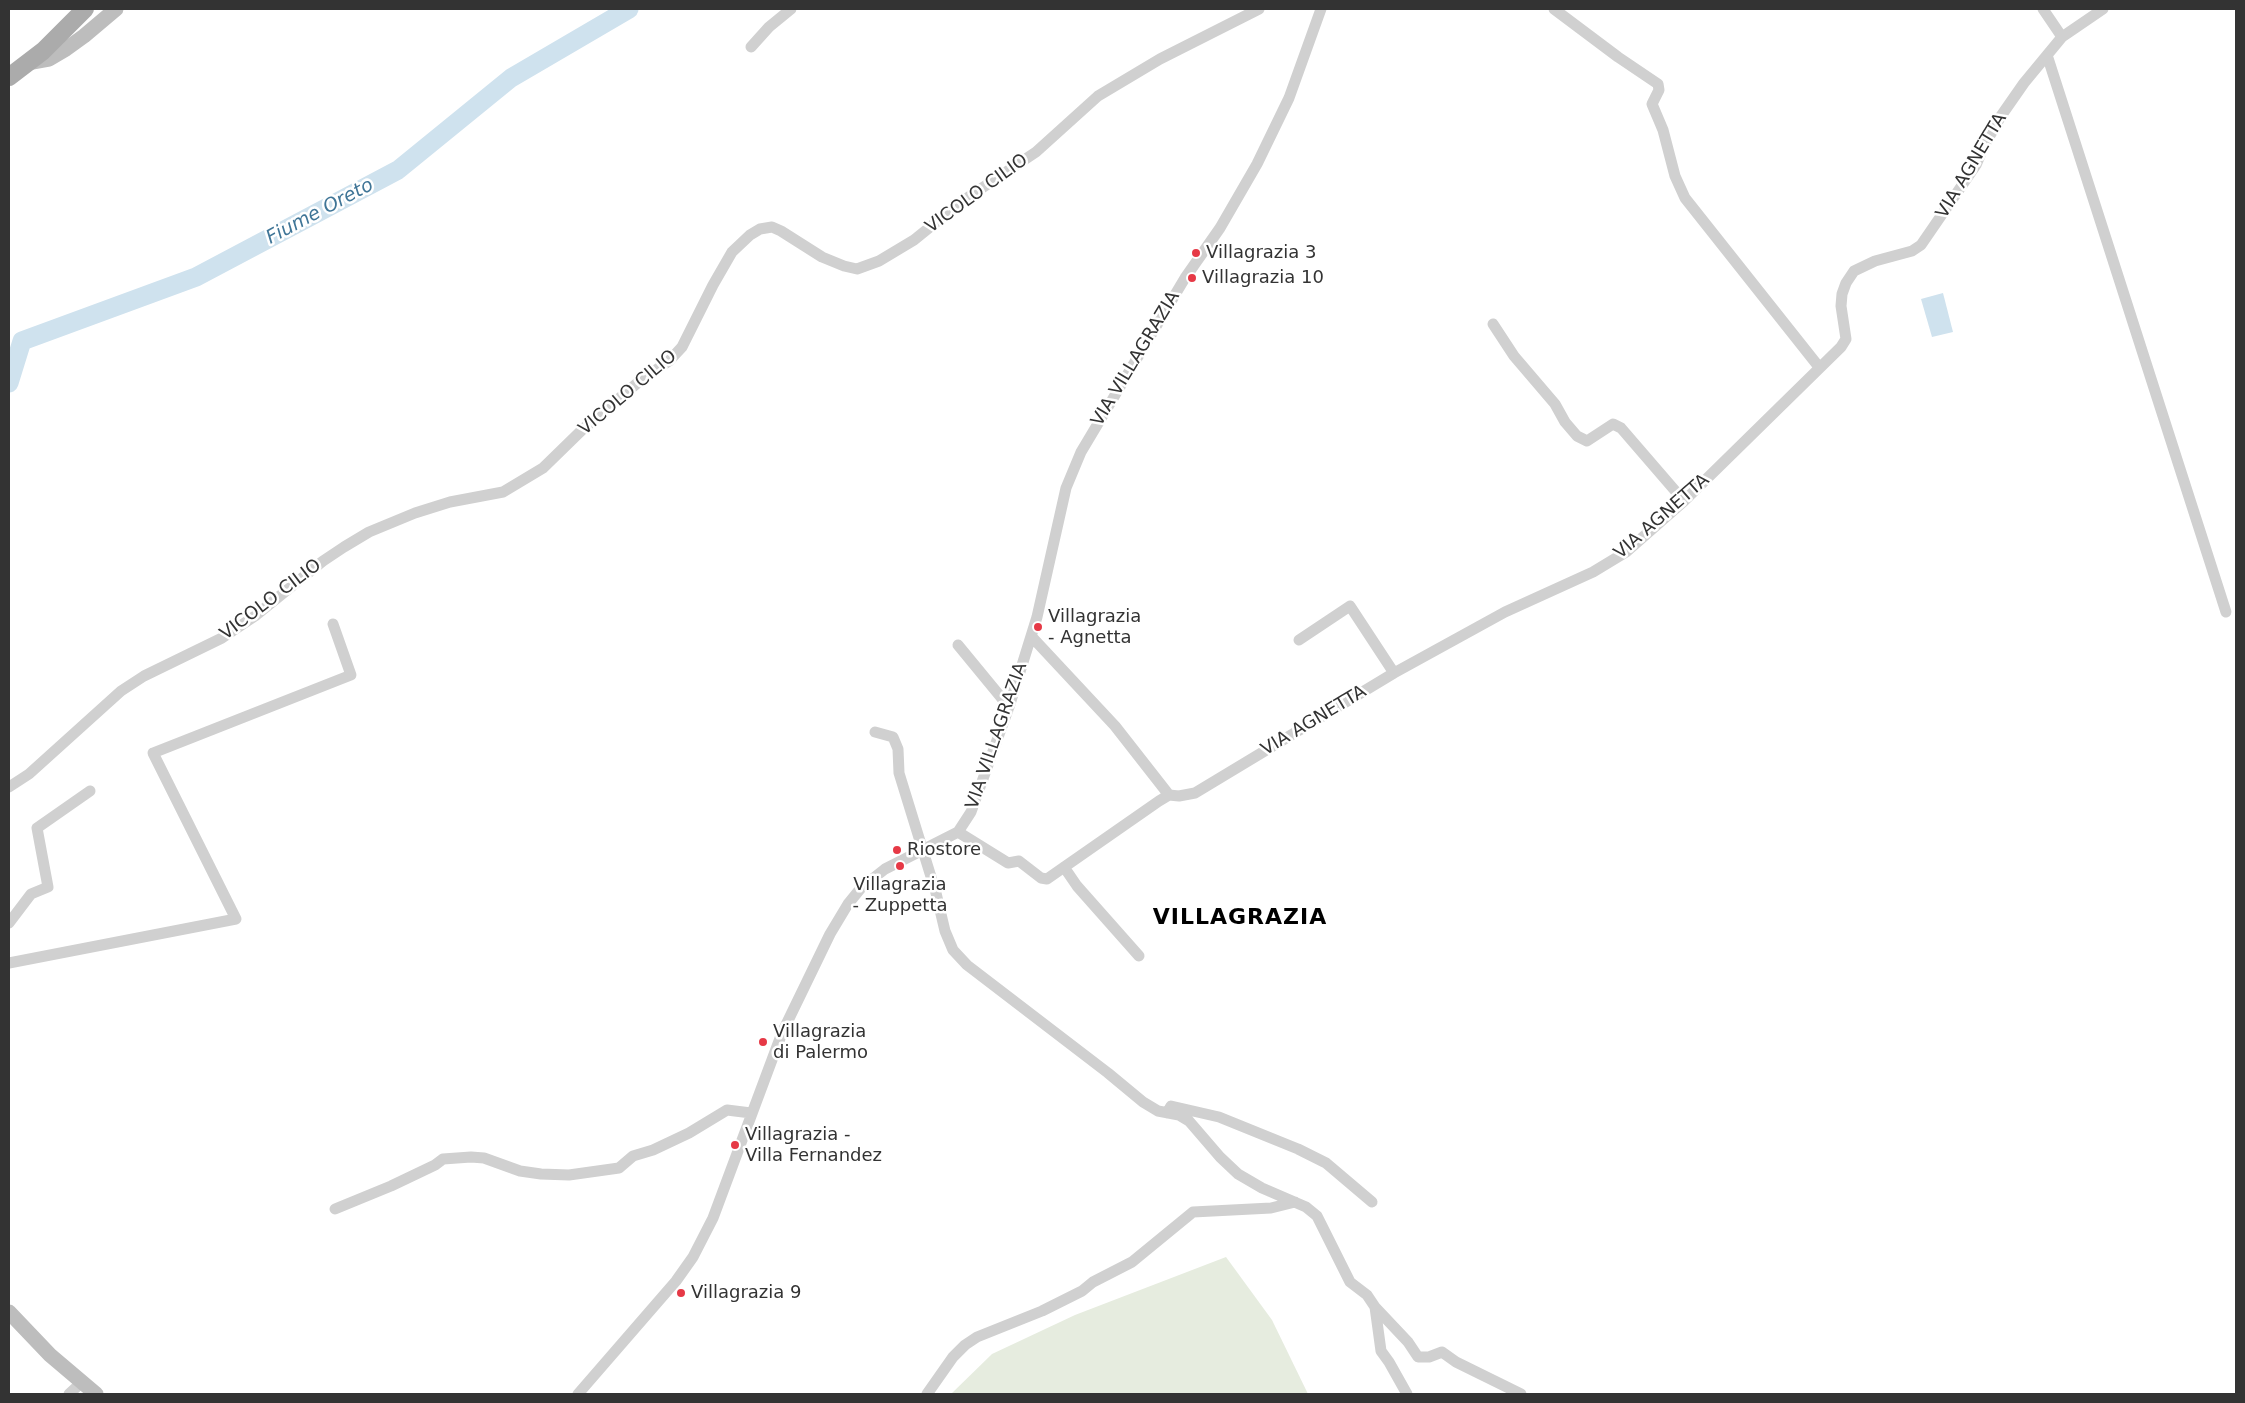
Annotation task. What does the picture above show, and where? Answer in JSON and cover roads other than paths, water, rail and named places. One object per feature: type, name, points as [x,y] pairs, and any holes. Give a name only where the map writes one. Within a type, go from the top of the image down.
[{"type":"main road","points":[[9,78],[85,9]]},
{"type":"main road","points":[[9,68],[49,59],[84,36],[116,9]]},
{"type":"main road","points":[[9,1312],[31,1336],[96,1394]]},
{"type":"street","points":[[752,47],[769,27],[791,9]]},
{"type":"street","name":"VICOLO CILIO","points":[[9,787],[29,774],[120,691],[144,676],[222,638],[255,616],[316,566],[369,532],[415,513],[450,502],[503,492],[543,468],[583,429],[641,380],[669,361],[682,347],[732,252],[750,235],[760,229],[772,227],[822,258],[844,266],[857,269],[879,261],[914,240],[961,202],[1036,152],[1098,96],[1160,59],[1259,9]]},
{"type":"street","name":"VIA VILLAGRAZIA","points":[[578,1394],[676,1281],[693,1257],[712,1218],[782,1033],[830,934],[848,904],[874,876],[958,832],[971,812],[1009,707],[1031,636],[1056,539],[1066,488],[1081,452],[1185,278],[1220,228],[1257,164],[1289,98],[1320,9]]},
{"type":"street","points":[[1554,9],[1658,84],[1659,90],[1652,104],[1663,130],[1675,176],[1685,198],[1819,367]]},
{"type":"street","points":[[2043,9],[2062,37]]},
{"type":"street","name":"VIA AGNETTA","points":[[1169,795],[1179,796],[1195,793],[1394,673],[1505,612],[1612,562],[1626,552],[1684,501],[1840,347],[1846,339],[1841,306],[1842,294],[1854,271],[1875,261],[1912,251],[1922,245],[1976,165],[1984,146],[2001,116],[2024,83],[2062,37],[2103,9]]},
{"type":"street","points":[[2047,55],[2226,612]]},
{"type":"street","points":[[1493,324],[1514,356],[1555,404],[1565,422],[1577,436],[1587,441],[1613,424],[1621,428],[1684,501]]},
{"type":"street","points":[[1299,640],[1350,606],[1394,673]]},
{"type":"street","points":[[9,962],[236,919],[152,753],[351,675],[333,624]]},
{"type":"street","points":[[958,832],[1008,863],[1019,861],[1041,878],[1047,879],[1169,795],[1115,726],[1031,636]]},
{"type":"street","points":[[958,645],[1009,707]]},
{"type":"street","points":[[875,732],[893,737],[898,749],[899,773],[936,893],[945,931],[953,950],[967,965],[1143,1102],[1158,1111],[1179,1115],[1189,1121],[1220,1157],[1238,1174],[1262,1188],[1306,1207],[1317,1216],[1350,1282],[1367,1295],[1375,1307],[1408,1342],[1418,1357],[1428,1357],[1442,1352],[1456,1362],[1521,1394]]},
{"type":"street","points":[[9,923],[31,894],[48,888],[37,828],[90,791]]},
{"type":"street","points":[[1064,867],[1077,886],[1139,956]]},
{"type":"street","points":[[1167,1113],[1170,1106],[1219,1117],[1298,1149],[1326,1163],[1372,1202]]},
{"type":"street","points":[[335,1209],[391,1186],[435,1165],[443,1159],[471,1156],[484,1158],[520,1171],[570,1175],[619,1168],[633,1156],[653,1150],[689,1133],[727,1110],[751,1113]]},
{"type":"street","points":[[928,1394],[953,1357],[965,1345],[977,1337],[1042,1311],[1082,1291],[1093,1282],[1132,1262],[1193,1212],[1271,1208],[1295,1202]]},
{"type":"street","points":[[1375,1307],[1381,1351],[1390,1362],[1406,1394]]},
{"type":"street","points":[[69,1394],[82,1382]]},
{"type":"water","points":[[1943,293],[1953,332],[1932,337],[1921,299]]},
{"type":"waterway","name":"Fiume Oreto","points":[[9,383],[22,341],[196,277],[398,170],[511,78],[629,9]]},
{"type":"place","name":"Villagrazia 3","points":[[1196,253]]},
{"type":"place","name":"Villagrazia 10","points":[[1192,278]]},
{"type":"place","name":"Villagrazia - Agnetta","points":[[1038,627]]},
{"type":"place","name":"Riostore","points":[[897,850]]},
{"type":"place","name":"Villagrazia - Zuppetta","points":[[900,866]]},
{"type":"place","name":"Villagrazia di Palermo","points":[[763,1042]]},
{"type":"place","name":"Villagrazia - Villa Fernandez","points":[[735,1145]]},
{"type":"place","name":"Villagrazia 9","points":[[681,1293]]},
{"type":"district","name":"VILLAGRAZIA","points":[[1240,918]]}]
